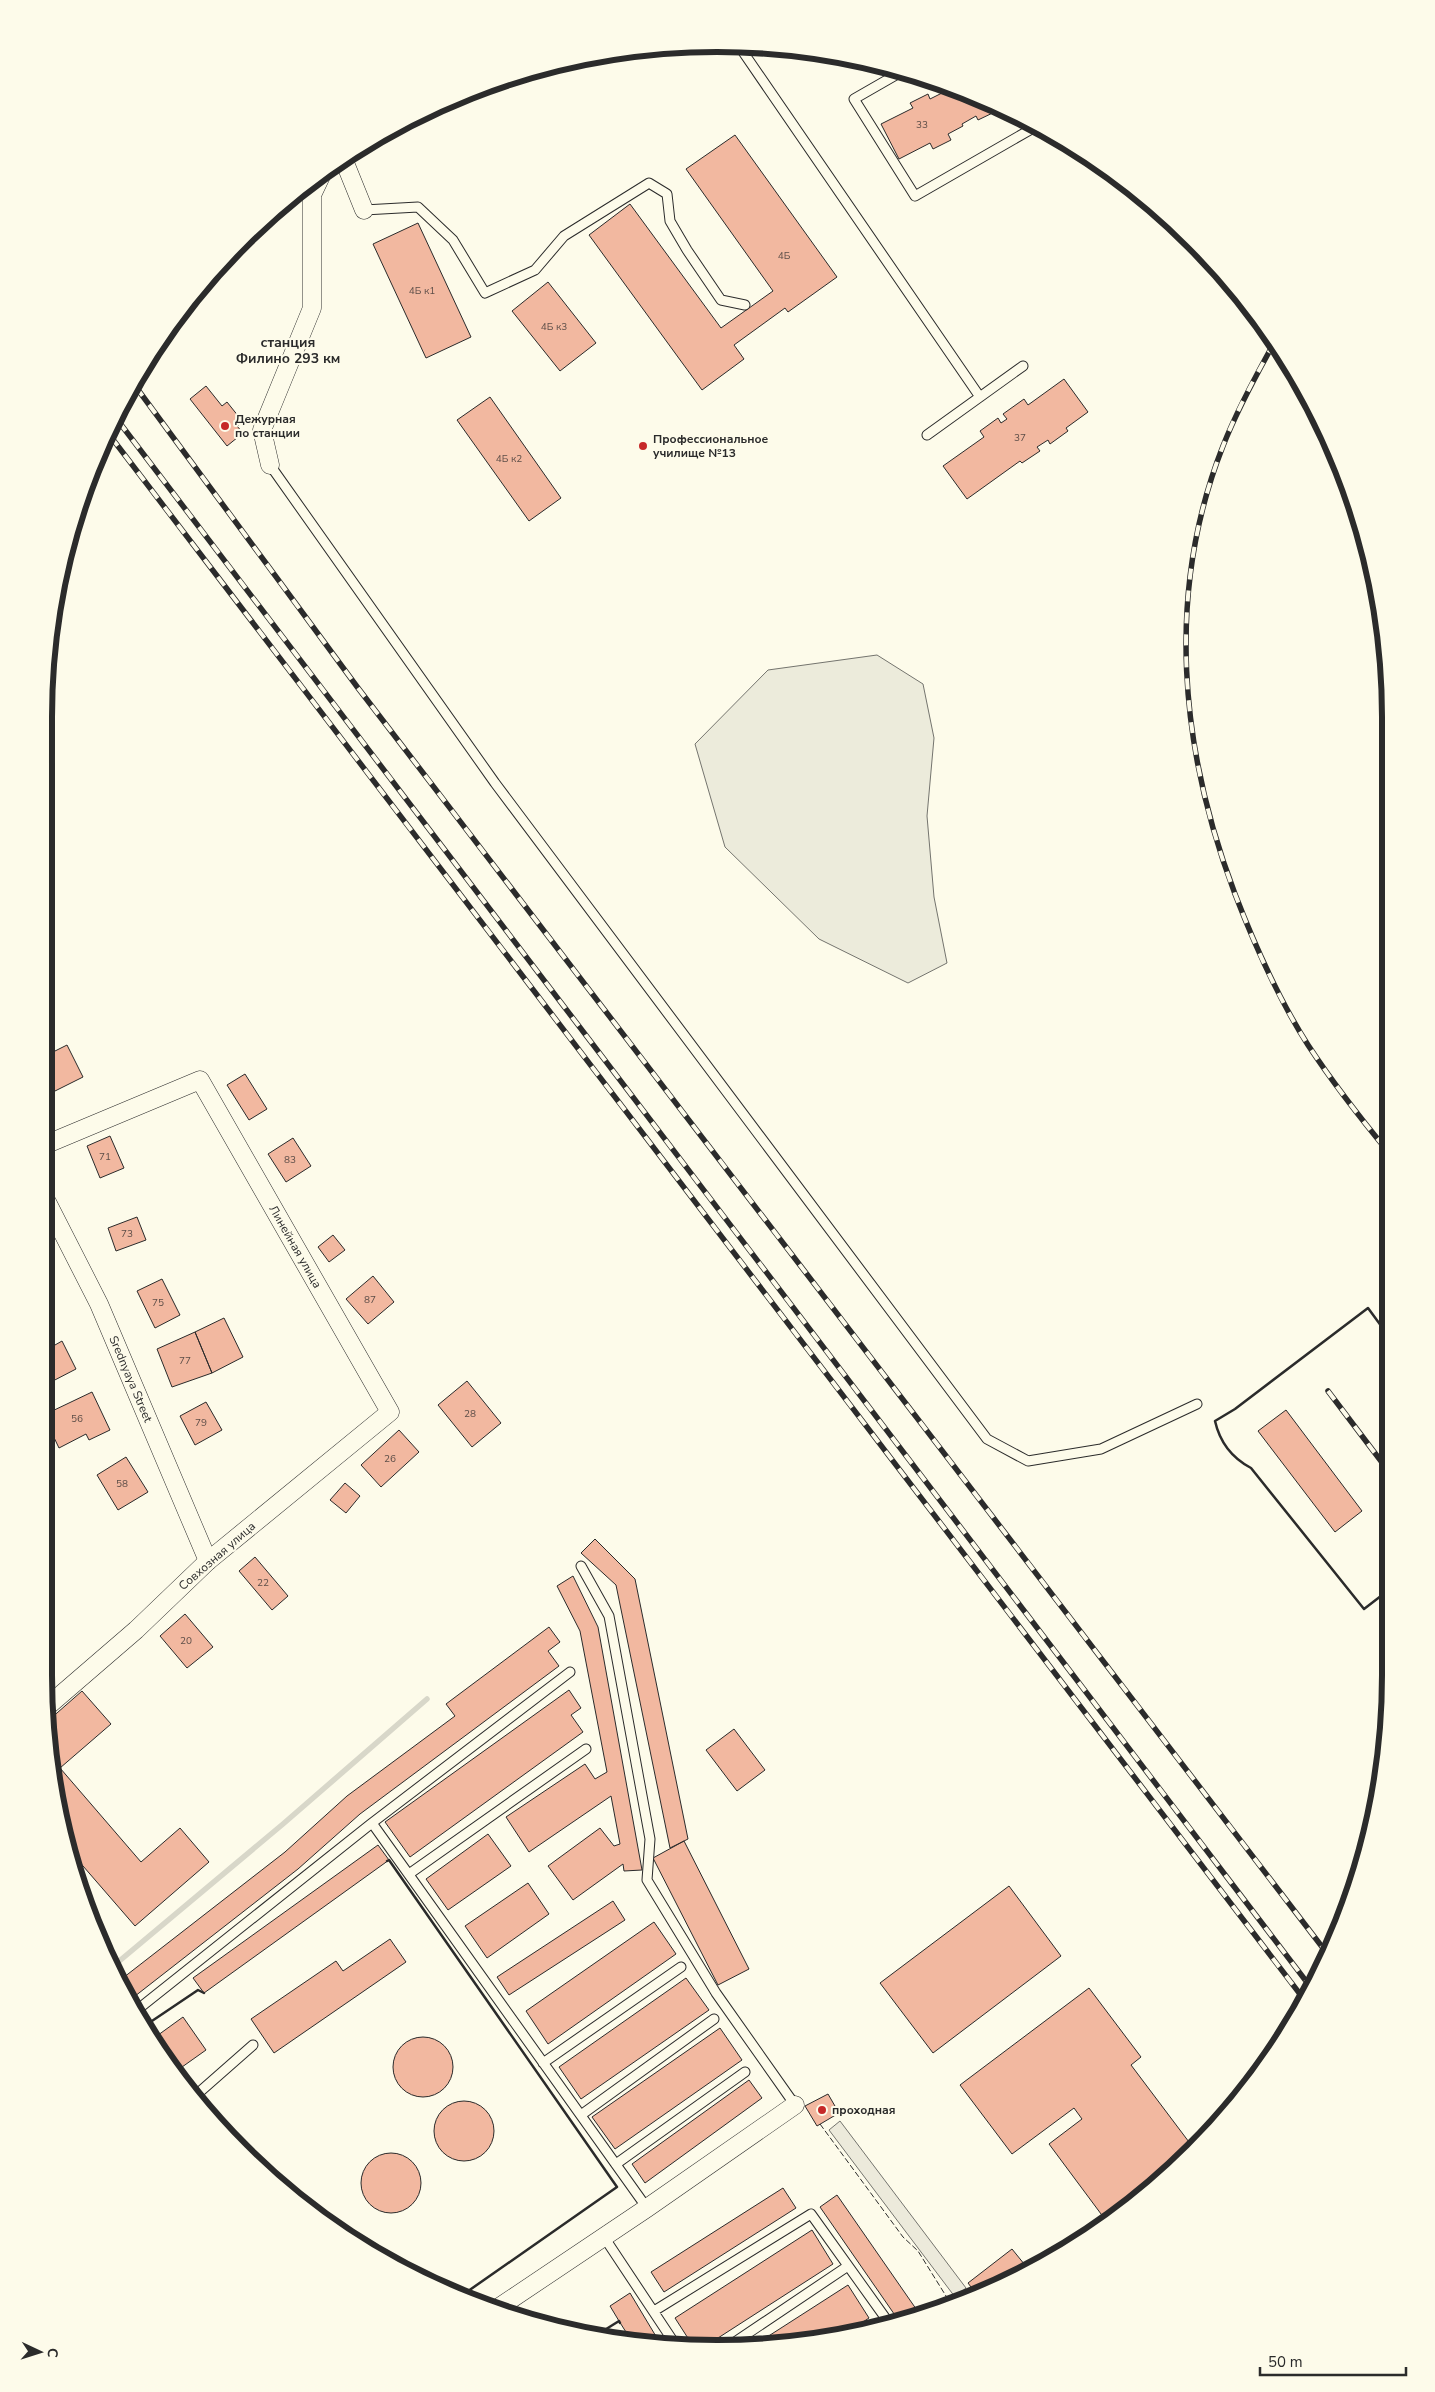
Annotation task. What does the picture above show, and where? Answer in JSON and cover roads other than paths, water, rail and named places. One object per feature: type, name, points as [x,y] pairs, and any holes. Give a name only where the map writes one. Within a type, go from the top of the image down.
[{"type":"street","points":[[346,166],[364,210]]},
{"type":"street","points":[[270,465],[262,430],[312,308],[312,194],[315,189]]},
{"type":"street","name":"Линейная улица","points":[[52,1142],[200,1080],[390,1412]]},
{"type":"street","name":"Srednyaya Street","points":[[52,1212],[99,1304],[208,1561]]},
{"type":"street","name":"Совхозная улица","points":[[53,1701],[136,1630],[208,1561],[390,1412]]},
{"type":"street","points":[[504,2304],[795,2105]]},
{"type":"lane","points":[[744,53],[980,397]]},
{"type":"lane","points":[[894,76],[854,99],[915,196],[1029,130]]},
{"type":"lane","points":[[364,210],[418,207],[453,240],[485,293],[535,270],[564,236],[649,184],[667,194],[670,221],[687,250],[722,300],[745,305]]},
{"type":"lane","points":[[927,435],[1023,366]]},
{"type":"lane","points":[[270,465],[495,783],[987,1439],[1028,1462],[1101,1449],[1197,1404]]},
{"type":"lane","points":[[582,1566],[609,1616],[650,1840],[647,1880],[716,1992],[795,2105]]},
{"type":"lane","points":[[142,2006],[372,1823],[570,1672]]},
{"type":"lane","points":[[408,1874],[586,1748]]},
{"type":"lane","points":[[372,1823],[647,2208]]},
{"type":"lane","points":[[544,2063],[681,1968]]},
{"type":"lane","points":[[581,2115],[714,2019]]},
{"type":"lane","points":[[200,2091],[253,2045]]},
{"type":"lane","points":[[616,2164],[745,2072]]},
{"type":"lane","points":[[654,2311],[811,2214],[885,2318]]},
{"type":"lane","points":[[604,2237],[671,2338]]},
{"type":"lane","points":[[739,2339],[848,2266]]},
{"type":"waterway","points":[[118,1962],[283,1824],[427,1699]]},
{"type":"railway","points":[[1271,349],[1223,446],[1205,502],[1193,558],[1187,614],[1187,671],[1192,727],[1202,784],[1216,839],[1235,894],[1268,971],[1308,1045],[1327,1073],[1382,1144]]},
{"type":"railway","points":[[139,391],[358,688],[1323,1948]]},
{"type":"railway","points":[[121,424],[1307,1982]]},
{"type":"railway","points":[[113,440],[1300,1994]]},
{"type":"railway","points":[[1328,1391],[1382,1462]]},
{"type":"place","name":"Дежурная по станции","points":[[225,426]]},
{"type":"place","name":"Профессиональное училище №13","points":[[643,446]]},
{"type":"place","name":"проходная","points":[[822,2110]]},
{"type":"district","name":"станция Филино 293 км","points":[[288,350]]}]
